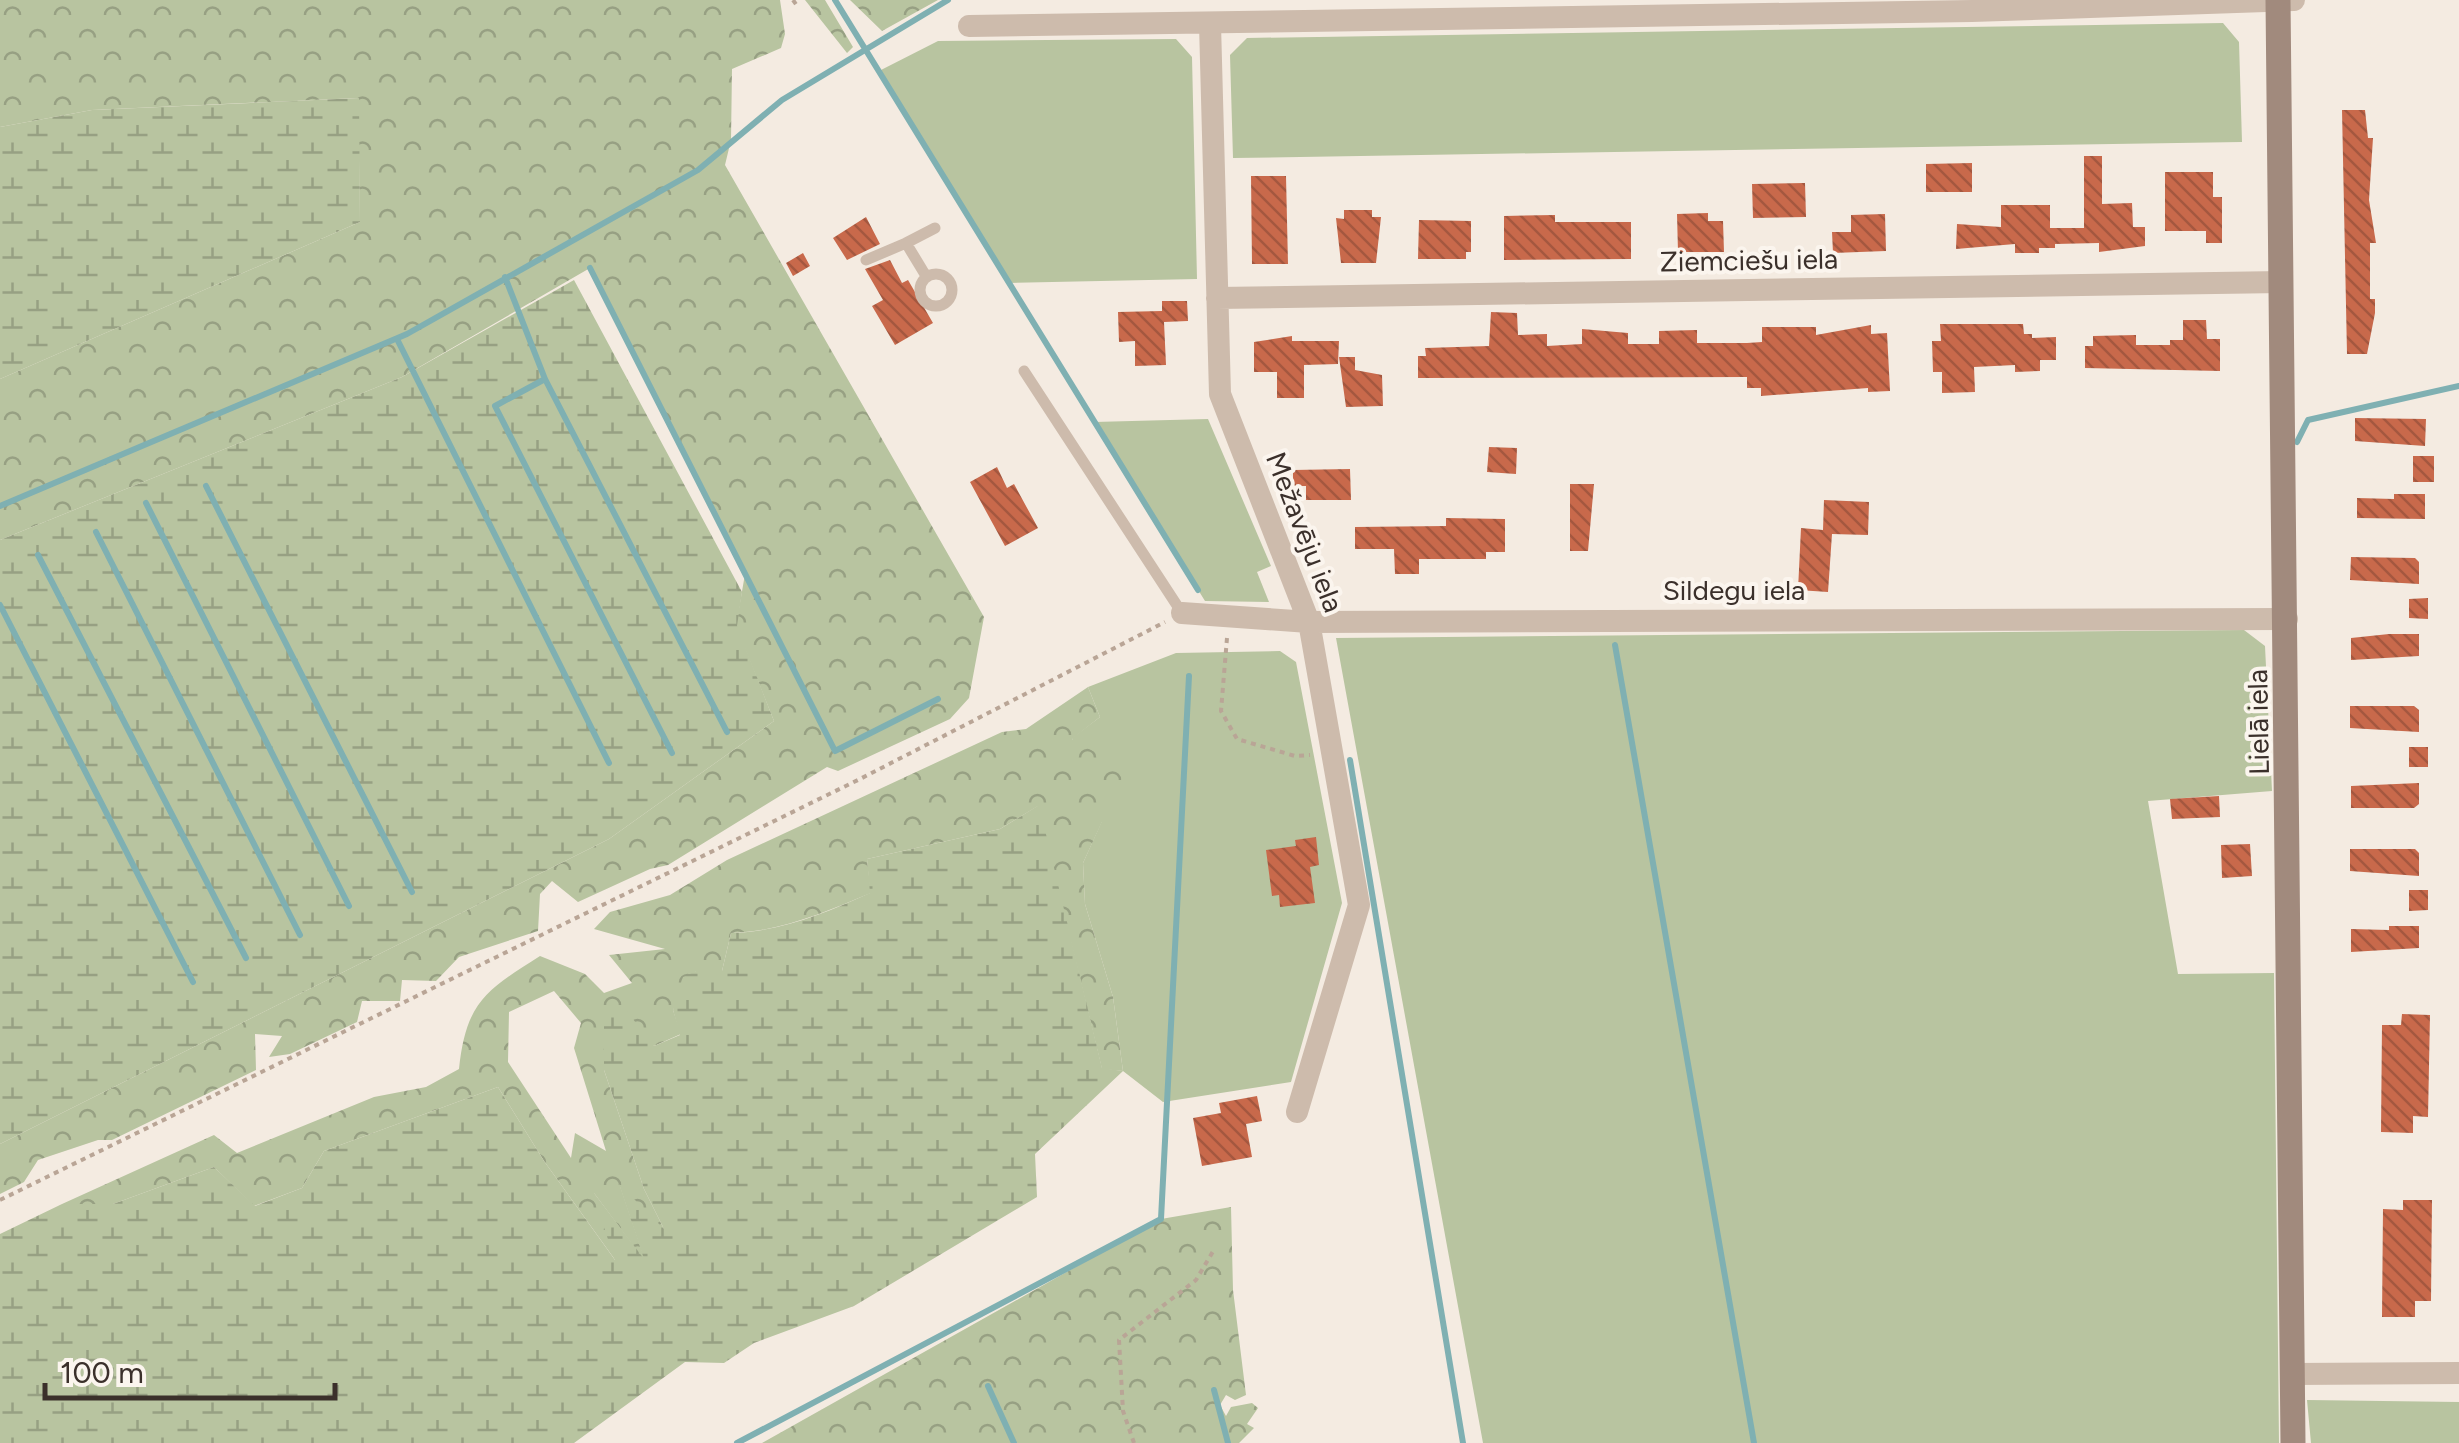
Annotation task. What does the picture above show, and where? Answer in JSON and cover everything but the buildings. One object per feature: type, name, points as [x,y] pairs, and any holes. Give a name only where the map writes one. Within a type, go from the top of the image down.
[{"type":"street","name":"Lielā iela","points":[[2278,0],[2293,1443]]},
{"type":"street","points":[[969,26],[1210,24],[1406,10],[1972,11],[2294,0]]},
{"type":"street","name":"Mežavēju iela","points":[[1210,24],[1220,394],[1309,622],[1359,905],[1297,1112]]},
{"type":"street","name":"Ziemciešu iela","points":[[1217,298],[2282,282]]},
{"type":"street","name":"Sildegu iela","points":[[1182,614],[1309,622],[2287,620]]},
{"type":"street","points":[[2293,1374],[2459,1374]]},
{"type":"lane","points":[[866,260],[936,228]]},
{"type":"lane","points":[[906,243],[926,276]]},
{"type":"lane","points":[[1024,371],[1182,614]]},
{"type":"path","points":[[793,0],[798,7]]},
{"type":"path","points":[[0,1200],[860,779],[1182,614]]},
{"type":"path","points":[[1228,618],[1221,711],[1237,739],[1295,756],[1332,754]]},
{"type":"path","points":[[1134,1443],[1123,1412],[1118,1340],[1196,1280],[1214,1248]]},
{"type":"green space","points":[[0,0],[780,0],[785,34],[781,48],[732,69],[731,140],[725,165],[984,617],[969,698],[950,719],[838,771],[827,767],[668,865],[650,869],[578,902],[552,881],[540,894],[538,931],[459,957],[436,981],[402,980],[400,1001],[362,1001],[357,1022],[290,1054],[269,1057],[282,1036],[255,1034],[256,1070],[112,1140],[98,1140],[38,1160],[24,1182],[0,1194],[0,1144],[609,839],[774,721],[736,626],[745,574],[590,268],[402,377],[0,540],[0,379],[360,222],[358,98],[92,110],[0,127]]},
{"type":"green space","points":[[805,0],[825,0],[853,47],[847,53]]},
{"type":"green space","points":[[850,0],[938,0],[882,31]]},
{"type":"green space","points":[[2223,23],[2239,42],[2242,142],[1233,158],[1230,55],[1247,38]]},
{"type":"green space","points":[[1176,39],[1192,57],[1197,279],[1009,283],[879,71],[938,41]]},
{"type":"green space","points":[[359,98],[360,222],[0,379],[0,127],[92,110]]},
{"type":"green space","points":[[574,280],[742,592],[737,626],[774,721],[609,839],[0,1144],[0,540],[402,377]]},
{"type":"green space","points":[[1208,419],[1271,566],[1257,572],[1269,602],[1205,601],[1094,422]]},
{"type":"green space","points":[[2244,630],[2265,646],[2272,791],[2148,801],[2178,974],[2274,973],[2279,1443],[1483,1443],[1336,638]]},
{"type":"green space","points":[[1280,651],[1296,662],[1342,903],[1291,1082],[1163,1102],[1123,1071],[1113,997],[1085,904],[1083,863],[1102,821],[1072,738],[1100,717],[1088,687],[1176,653]]},
{"type":"green space","points":[[1088,687],[1100,717],[1072,739],[1126,770],[1083,863],[1085,904],[1113,997],[1123,1071],[1102,1069],[1038,806],[1000,829],[867,859],[871,893],[785,925],[731,933],[722,971],[696,971],[673,1010],[681,1034],[654,1046],[604,1023],[604,1070],[644,1189],[666,1233],[620,1186],[646,1263],[594,1193],[618,1264],[544,1161],[498,1087],[324,1151],[302,1188],[254,1206],[214,1167],[113,1204],[62,1204],[214,1135],[237,1153],[374,1097],[426,1087],[459,1069],[467,1027],[482,1000],[506,978],[540,956],[585,974],[604,993],[632,983],[609,955],[665,949],[594,929],[610,912],[670,895],[727,860],[1002,732],[1026,729]],"holes":[[[554,991],[581,1023],[574,1048],[606,1151],[575,1133],[571,1158],[508,1062],[509,1012]]]},
{"type":"green space","points":[[1039,805],[1102,1068],[1123,1071],[1035,1154],[1037,1197],[854,1306],[754,1343],[724,1363],[685,1362],[574,1443],[0,1443],[0,1234],[62,1204],[113,1204],[214,1167],[255,1206],[302,1188],[324,1151],[498,1087],[544,1161],[615,1260],[591,1189],[644,1259],[619,1184],[664,1229],[644,1189],[604,1070],[604,1023],[622,1005],[654,1046],[680,1035],[673,1010],[683,977],[696,971],[722,971],[731,933],[785,925],[837,908],[870,893],[867,859],[1000,829]]},
{"type":"green space","points":[[1231,1207],[1233,1290],[1246,1395],[1235,1400],[1226,1395],[1220,1405],[1226,1416],[1231,1407],[1252,1403],[1258,1408],[1247,1424],[1254,1428],[1239,1443],[762,1443],[1161,1219]]},
{"type":"green space","points":[[2307,1400],[2459,1402],[2459,1443],[2311,1443]]},
{"type":"waterway","points":[[835,0],[1198,590]]},
{"type":"waterway","points":[[0,506],[407,334],[698,170],[782,100],[948,0]]},
{"type":"waterway","points":[[590,268],[835,751],[938,699]]},
{"type":"waterway","points":[[505,277],[545,379],[727,732]]},
{"type":"waterway","points":[[397,339],[609,763]]},
{"type":"waterway","points":[[545,379],[495,406],[672,753]]},
{"type":"waterway","points":[[2297,442],[2308,420],[2459,386]]},
{"type":"waterway","points":[[206,486],[412,892]]},
{"type":"waterway","points":[[146,503],[349,906]]},
{"type":"waterway","points":[[96,532],[300,935]]},
{"type":"waterway","points":[[38,555],[246,958]]},
{"type":"waterway","points":[[0,605],[193,982]]},
{"type":"waterway","points":[[1615,645],[1754,1443]]},
{"type":"waterway","points":[[737,1443],[1161,1219],[1189,676]]},
{"type":"waterway","points":[[1350,760],[1463,1443]]},
{"type":"waterway","points":[[988,1386],[1014,1443]]},
{"type":"waterway","points":[[1214,1390],[1228,1443]]}]
